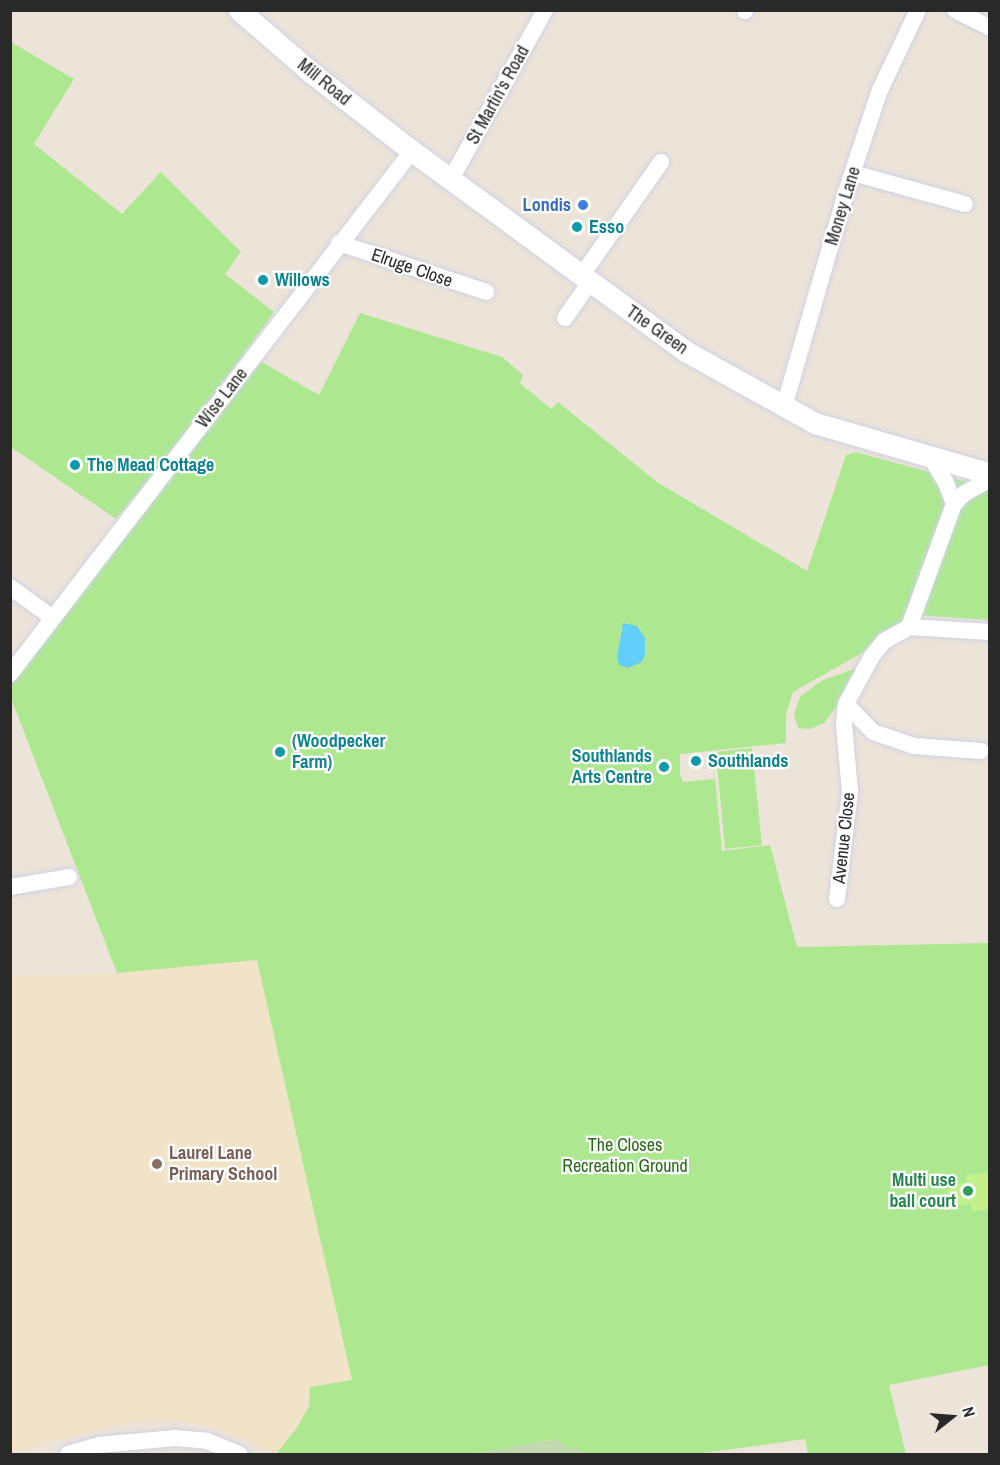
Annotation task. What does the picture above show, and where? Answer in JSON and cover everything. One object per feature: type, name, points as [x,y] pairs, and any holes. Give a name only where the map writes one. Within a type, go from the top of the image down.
[{"type":"street","name":"Mill Road","points":[[239,10],[313,74],[412,151]]},
{"type":"street","name":"St Martin's Road","points":[[451,179],[545,10]]},
{"type":"street","name":"Money Lane","points":[[784,407],[853,172],[880,90],[918,10]]},
{"type":"street","points":[[955,10],[990,28]]},
{"type":"street","name":"The Green","points":[[412,151],[685,351],[784,407],[815,423],[990,474]]},
{"type":"street","name":"Wise Lane","points":[[10,674],[339,243],[412,151]]},
{"type":"street","points":[[565,318],[586,279],[661,162]]},
{"type":"street","points":[[853,172],[965,204]]},
{"type":"street","name":"Elruge Close","points":[[339,243],[486,292]]},
{"type":"street","points":[[931,458],[946,483],[954,504]]},
{"type":"street","points":[[909,627],[954,504],[965,493],[990,479]]},
{"type":"street","points":[[10,587],[53,618]]},
{"type":"street","points":[[981,751],[914,746],[873,732],[846,704],[872,656],[884,641],[909,627],[990,632]]},
{"type":"street","name":"Avenue Close","points":[[837,899],[850,791],[844,725],[846,704]]},
{"type":"street","points":[[10,887],[69,877]]},
{"type":"street","points":[[68,1455],[99,1445],[175,1438],[207,1441],[239,1455]]},
{"type":"shaded area","name":"Laurel Lane Primary School","points":[[257,959],[352,1380],[311,1387],[309,1406],[303,1420],[276,1454],[222,1430],[175,1420],[129,1422],[11,1452],[10,976],[117,973]]},
{"type":"green space","points":[[11,42],[74,79],[34,144],[122,214],[161,172],[241,252],[225,274],[274,312],[191,426],[116,519],[11,447]]},
{"type":"green space","name":"The Closes Recreation Ground","points":[[360,313],[502,357],[523,375],[520,383],[551,409],[558,402],[657,482],[807,571],[846,455],[855,452],[989,488],[989,620],[918,615],[867,650],[793,692],[786,714],[786,743],[680,754],[680,774],[683,782],[715,779],[722,851],[770,845],[797,947],[989,943],[989,1365],[889,1385],[906,1454],[808,1454],[805,1439],[696,1454],[585,1454],[565,1447],[557,1439],[473,1454],[276,1454],[296,1429],[309,1406],[310,1387],[352,1380],[257,960],[117,973],[11,698],[11,682],[258,360],[319,395]],"holes":[[[622,626],[646,648],[642,662],[628,668],[617,656]]]},
{"type":"green space","points":[[854,669],[857,670],[846,694],[824,723],[810,729],[798,728],[794,714],[800,697],[821,681]]},
{"type":"green space","points":[[752,748],[762,845],[725,849],[716,752]]},
{"type":"green space","name":"Multi use ball court","points":[[989,1172],[989,1209],[972,1211],[970,1204],[954,1206],[948,1202],[947,1190],[967,1182],[966,1175]]},
{"type":"green space","points":[[558,1439],[565,1447],[579,1449],[585,1454],[473,1454]]},
{"type":"water","points":[[623,623],[637,626],[645,638],[645,655],[642,662],[628,668],[619,665],[617,656]]},
{"type":"place","name":"Londis","points":[[583,205]]},
{"type":"place","name":"Esso","points":[[577,227]]},
{"type":"place","name":"Willows","points":[[263,280]]},
{"type":"place","name":"The Mead Cottage","points":[[75,465]]},
{"type":"place","name":"(Woodpecker Farm)","points":[[280,752]]},
{"type":"place","name":"Southlands","points":[[696,761]]},
{"type":"place","name":"Southlands Arts Centre","points":[[664,767]]},
{"type":"place","name":"Laurel Lane Primary School","points":[[157,1164]]},
{"type":"place","name":"Multi use ball court","points":[[968,1191]]}]
